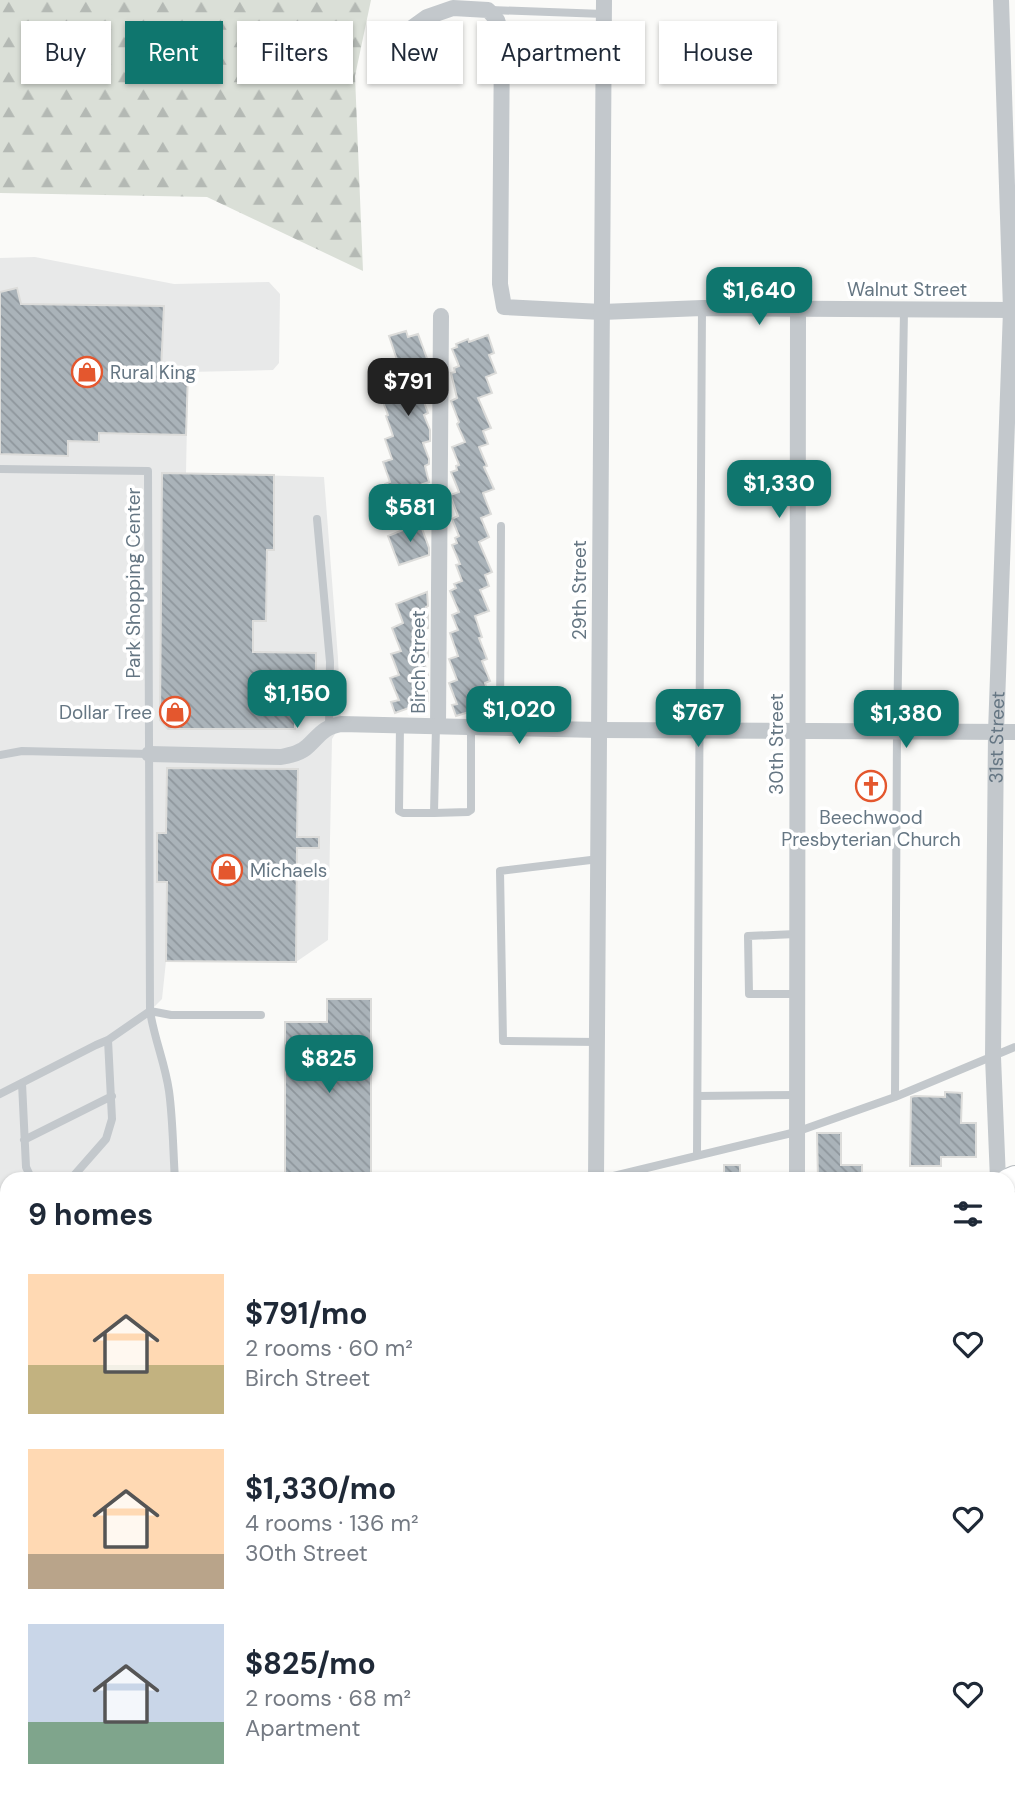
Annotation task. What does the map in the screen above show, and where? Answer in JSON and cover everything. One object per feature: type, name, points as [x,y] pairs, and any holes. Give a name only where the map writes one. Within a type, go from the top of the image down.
[{"type":"street","name":"31st Street","points":[[998,1172],[993,1057],[996,732],[1013,310],[1001,0]]},
{"type":"street","name":"29th Street","points":[[597,1172],[604,7]]},
{"type":"street","points":[[421,21],[453,9],[488,10]]},
{"type":"street","name":"Walnut Street","points":[[488,10],[497,20],[502,36],[500,284],[505,307],[602,312],[702,308],[1013,310]]},
{"type":"street","name":"30th Street","points":[[797,1172],[798,309]]},
{"type":"street","name":"Birch Street","points":[[441,316],[437,726],[599,730],[1015,732]]},
{"type":"street","points":[[149,754],[281,757],[295,754],[307,747],[329,726],[437,726]]},
{"type":"lane","points":[[488,10],[604,7]]},
{"type":"lane","points":[[697,1154],[702,308]]},
{"type":"lane","points":[[895,1097],[897,732],[904,310]]},
{"type":"lane","name":"Park Shopping Center","points":[[0,469],[148,471],[150,1011],[169,1093],[174,1172]]},
{"type":"lane","points":[[317,519],[330,662],[329,726]]},
{"type":"lane","points":[[500,727],[501,526]]},
{"type":"lane","points":[[400,725],[399,811],[403,813],[468,813],[471,810],[471,727]]},
{"type":"lane","points":[[434,813],[437,726]]},
{"type":"lane","points":[[0,755],[22,751],[149,754]]},
{"type":"lane","points":[[597,1042],[503,1041],[500,871],[599,859]]},
{"type":"lane","points":[[796,934],[748,936],[749,994],[796,994]]},
{"type":"lane","points":[[0,1094],[108,1040],[150,1011],[171,1015],[261,1015]]},
{"type":"lane","points":[[76,1172],[106,1139],[113,1119],[108,1040]]},
{"type":"lane","points":[[628,1172],[796,1132],[895,1097],[1015,1047]]},
{"type":"lane","points":[[22,1083],[28,1172]]},
{"type":"lane","points":[[698,1096],[796,1095]]},
{"type":"lane","points":[[24,1140],[112,1096]]},
{"type":"shaded area","points":[[35,257],[174,284],[269,282],[280,294],[279,363],[273,370],[188,372],[186,473],[324,477],[341,724],[332,739],[328,940],[296,962],[166,961],[162,999],[150,1011],[163,1059],[174,1172],[0,1172],[0,258]]},
{"type":"green space","points":[[0,0],[371,0],[355,76],[363,271],[207,197],[0,193]]},
{"type":"building","name":"Rural King","points":[[17,288],[21,304],[164,306],[161,371],[188,372],[186,435],[99,433],[99,442],[68,441],[68,456],[0,454],[0,292]]},
{"type":"building","points":[[406,331],[408,337],[418,334],[429,364],[424,366],[424,373],[430,388],[420,391],[428,413],[424,415],[430,430],[430,441],[423,443],[429,459],[429,464],[425,466],[429,482],[389,497],[385,484],[390,482],[383,462],[392,459],[385,439],[393,436],[382,399],[400,390],[393,368],[399,366],[389,336]]},
{"type":"building","points":[[488,335],[494,353],[489,355],[496,373],[486,377],[492,393],[478,398],[491,428],[483,431],[488,444],[479,447],[494,489],[483,493],[491,514],[481,518],[489,537],[479,542],[492,572],[485,575],[489,586],[480,590],[489,611],[475,616],[487,659],[482,661],[490,681],[485,683],[492,705],[456,716],[452,705],[457,704],[449,683],[457,680],[449,659],[458,656],[450,633],[458,630],[452,615],[459,612],[450,591],[456,588],[454,584],[462,581],[456,565],[460,564],[452,545],[457,543],[455,538],[459,536],[452,519],[458,516],[450,495],[459,492],[451,472],[457,470],[456,466],[459,465],[452,447],[465,442],[451,401],[457,398],[451,373],[459,366],[452,349],[457,347],[456,344],[468,339],[469,342]]},
{"type":"building","points":[[162,473],[274,475],[274,550],[267,550],[266,621],[253,621],[253,652],[316,653],[316,689],[295,689],[295,729],[168,729],[160,720]]},
{"type":"building","points":[[420,523],[429,555],[399,565],[388,536]]},
{"type":"building","points":[[427,592],[428,628],[423,630],[428,645],[428,657],[423,659],[428,675],[422,677],[428,701],[395,713],[391,702],[399,700],[390,678],[399,675],[391,654],[401,651],[392,628],[403,623],[396,604]]},
{"type":"building","name":"Michaels","points":[[167,768],[298,769],[297,837],[319,837],[319,848],[297,848],[296,962],[166,961],[167,882],[157,882],[157,833],[166,833]]},
{"type":"building","points":[[327,999],[371,999],[371,1172],[285,1172],[285,1022],[327,1022]]},
{"type":"building","points":[[945,1092],[962,1093],[961,1123],[976,1123],[976,1157],[941,1157],[941,1166],[910,1166],[911,1097],[945,1097]]},
{"type":"building","points":[[817,1133],[841,1133],[841,1165],[862,1165],[862,1172],[818,1172]]},
{"type":"building","points":[[724,1165],[740,1165],[740,1172],[724,1172]]},
{"type":"place","name":"Rural King","points":[[87,372]]},
{"type":"place","name":"Dollar Tree","points":[[175,712]]},
{"type":"place","name":"Beechwood Presbyterian Church","points":[[871,786]]},
{"type":"place","name":"Michaels","points":[[227,870]]}]
